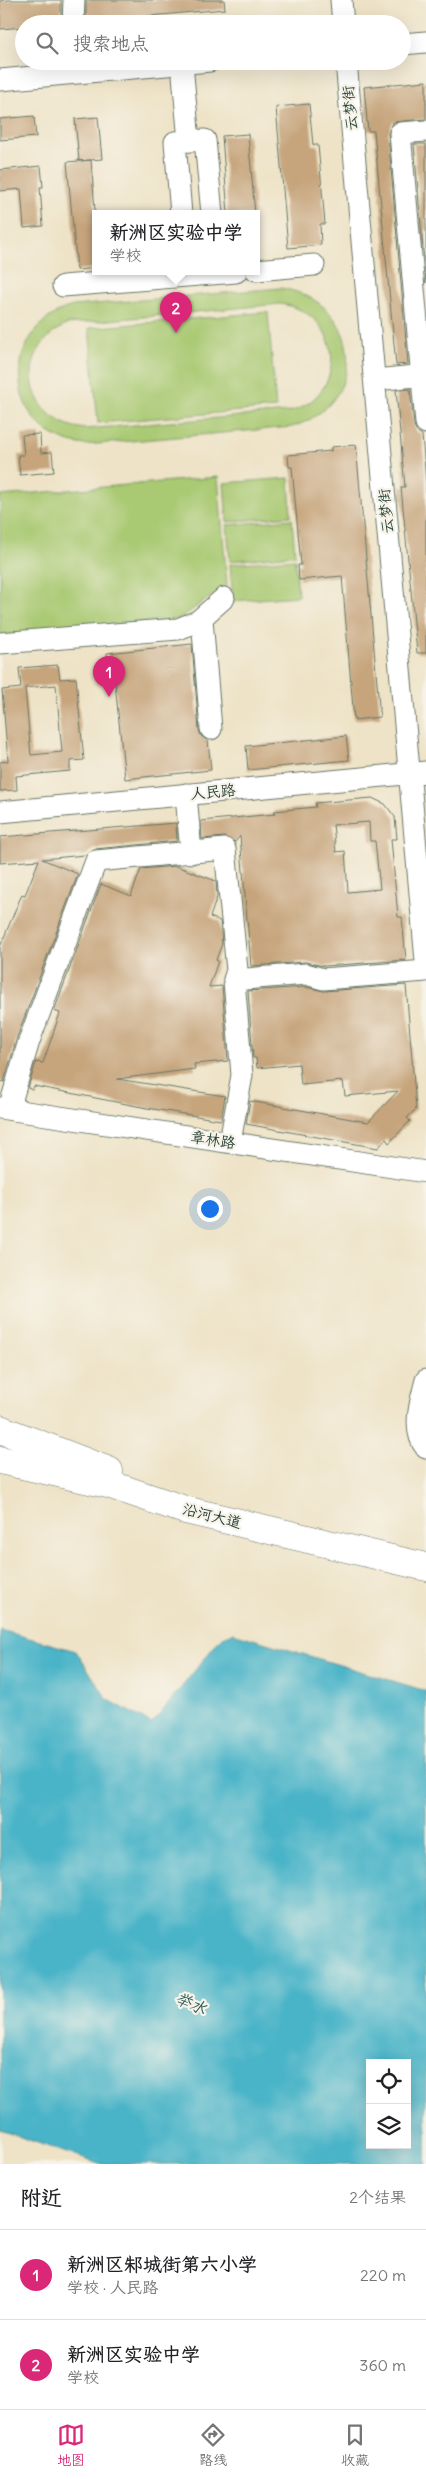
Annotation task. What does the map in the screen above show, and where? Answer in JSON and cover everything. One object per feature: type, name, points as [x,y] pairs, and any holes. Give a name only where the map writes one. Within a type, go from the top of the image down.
[{"type":"main road","points":[[0,1429],[133,1480],[157,1500]]},
{"type":"main road","name":"沿河大道","points":[[0,1460],[108,1484],[185,1510],[426,1567]]},
{"type":"street","points":[[73,15],[74,0]]},
{"type":"street","points":[[341,0],[342,15]]},
{"type":"street","points":[[411,43],[426,42]]},
{"type":"street","points":[[0,80],[55,70]]},
{"type":"street","points":[[183,70],[189,141]]},
{"type":"street","name":"云梦街","points":[[347,70],[374,380],[418,773],[426,962]]},
{"type":"street","points":[[426,131],[400,133],[419,269],[426,423]]},
{"type":"street","points":[[181,210],[175,142],[206,140],[212,210]]},
{"type":"street","points":[[260,270],[314,265]]},
{"type":"street","points":[[63,286],[176,275]]},
{"type":"street","points":[[374,380],[424,375]]},
{"type":"street","points":[[0,643],[178,629],[202,619],[224,598]]},
{"type":"street","points":[[202,619],[211,729]]},
{"type":"street","name":"人民路","points":[[0,812],[418,773]]},
{"type":"street","points":[[186,794],[191,853]]},
{"type":"street","points":[[4,1108],[96,861],[226,849],[237,970],[234,980],[242,1075],[230,1142]]},
{"type":"street","points":[[234,980],[306,974],[323,979],[426,970]]},
{"type":"street","name":"章林路","points":[[4,1108],[426,1172]]},
{"type":"street","points":[[426,1380],[420,1401],[418,1428],[426,1448]]},
{"type":"green space","points":[[280,288],[308,296],[328,311],[341,331],[347,353],[345,375],[336,396],[318,414],[292,427],[85,445],[57,437],[37,422],[25,402],[20,380],[22,357],[32,335],[49,318],[73,306]],"holes":[[[280,304],[301,310],[317,322],[327,337],[331,354],[330,372],[323,389],[309,403],[289,412],[86,429],[65,424],[49,414],[38,400],[33,384],[33,367],[38,351],[50,336],[68,324]]]},
{"type":"green space","points":[[268,312],[276,408],[98,423],[89,328]]},
{"type":"green space","points":[[218,477],[227,585],[179,619],[0,635],[0,496]]},
{"type":"green space","points":[[289,478],[291,516],[227,522],[224,483]]},
{"type":"green space","points":[[292,519],[295,555],[230,561],[227,525]]},
{"type":"green space","points":[[295,559],[298,596],[233,601],[230,564]]},
{"type":"water","name":"举水","points":[[0,1630],[76,1651],[107,1699],[152,1724],[221,1638],[233,1633],[426,1691],[426,2164],[99,2164],[0,2130]]},
{"type":"building","points":[[61,0],[61,15],[15,15],[15,28],[0,29],[0,1]]},
{"type":"building","points":[[86,0],[224,0],[225,9],[161,15],[86,15]]},
{"type":"building","points":[[426,81],[426,119],[393,122],[388,134],[408,364],[396,365],[374,131],[368,131],[364,87]]},
{"type":"building","points":[[309,104],[313,145],[318,145],[325,224],[320,224],[321,245],[288,248],[276,107]]},
{"type":"building","points":[[34,116],[36,137],[0,140],[0,119]]},
{"type":"building","points":[[98,117],[102,159],[79,161],[75,119]]},
{"type":"building","points":[[248,134],[255,210],[228,210],[222,136]]},
{"type":"building","points":[[414,144],[426,144],[426,283]]},
{"type":"building","points":[[91,160],[95,210],[92,210],[92,268],[77,270],[67,162]]},
{"type":"building","points":[[41,166],[43,187],[40,187],[43,226],[24,228],[21,189],[0,191],[0,170]]},
{"type":"building","points":[[410,389],[414,425],[416,431],[422,435],[426,482],[426,653],[417,653],[401,487],[405,487],[396,390]]},
{"type":"building","points":[[40,434],[41,453],[52,452],[54,472],[20,475],[18,455],[24,455],[22,435]]},
{"type":"building","points":[[356,445],[380,717],[354,720],[342,576],[299,580],[298,565],[301,565],[292,467],[289,467],[288,455],[331,451],[331,447]]},
{"type":"building","points":[[192,644],[199,730],[201,736],[208,741],[211,770],[125,779],[114,674],[109,674],[107,653]]},
{"type":"building","points":[[58,665],[60,679],[76,678],[84,760],[70,761],[70,771],[16,776],[17,790],[0,791],[0,762],[8,761],[2,690],[21,688],[19,668]],"holes":[[[56,685],[62,752],[31,755],[25,688]]]},
{"type":"building","points":[[346,736],[349,760],[248,770],[246,746]]},
{"type":"building","points":[[372,798],[385,804],[395,817],[397,839],[391,839],[398,917],[402,917],[406,960],[324,966],[305,962],[251,966],[240,836],[235,842],[224,837],[202,839],[201,821],[275,814],[274,811],[316,807],[315,803]],"holes":[[[369,822],[370,841],[375,841],[380,889],[348,892],[345,851],[336,852],[333,825]]]},
{"type":"building","points":[[176,823],[177,841],[95,849],[85,855],[42,859],[78,874],[17,1037],[4,1082],[0,1081],[0,947],[22,894],[25,895],[39,860],[0,863],[0,837]]},
{"type":"building","points":[[176,866],[216,881],[217,897],[210,917],[220,921],[222,944],[209,987],[222,986],[228,1061],[194,1064],[195,1069],[117,1079],[225,1096],[221,1120],[34,1086],[32,1090],[28,1088],[36,1062],[43,1063],[60,1013],[54,1011],[101,884],[131,896],[141,869]]},
{"type":"building","points":[[406,985],[416,1109],[407,1118],[410,1121],[389,1143],[386,1139],[378,1148],[246,1124],[250,1101],[368,1122],[398,1091],[345,1096],[343,1081],[301,1085],[299,1064],[257,1068],[256,1058],[253,1058],[248,991],[305,987],[324,991]]},
{"type":"place","name":"新洲区实验中学","points":[[176,333]]},
{"type":"place","name":"新洲区邾城街第六小学","points":[[109,697]]}]
